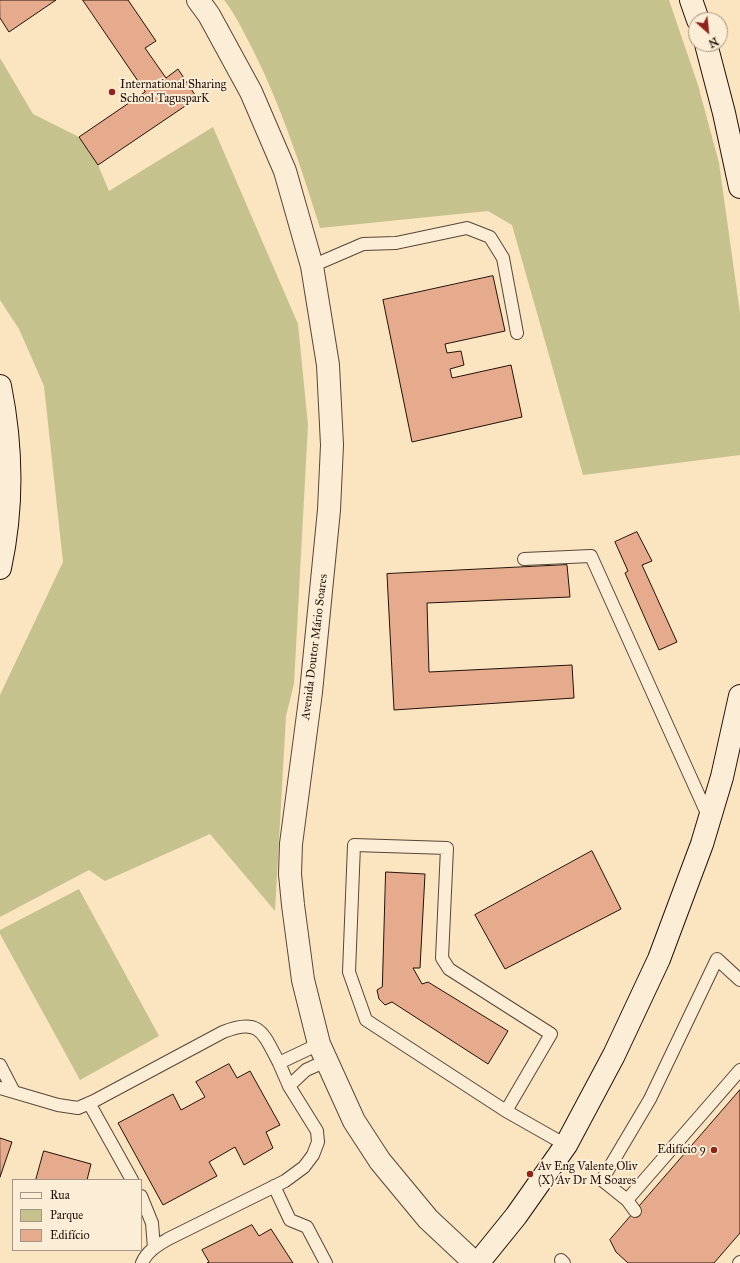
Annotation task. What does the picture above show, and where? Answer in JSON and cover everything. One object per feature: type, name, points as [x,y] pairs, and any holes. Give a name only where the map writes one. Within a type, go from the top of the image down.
[{"type":"street","name":"Avenida Doutor Mário Soares","points":[[198,0],[209,16],[251,92],[285,171],[312,266],[328,364],[331,467],[329,510],[311,692],[296,799],[290,874],[302,980],[322,1053],[354,1121],[380,1161],[428,1219],[477,1263]]},
{"type":"street","points":[[691,0],[695,12]]},
{"type":"street","points":[[708,52],[740,187]]},
{"type":"street","points":[[0,386],[6,416],[9,493],[6,538],[0,568]]},
{"type":"street","points":[[477,1263],[516,1216],[566,1145],[614,1055],[659,959],[699,851],[709,819],[736,722],[740,696]]},
{"type":"lane","points":[[312,266],[363,244],[396,243],[467,228],[490,237],[503,258],[517,333]]},
{"type":"lane","points":[[524,558],[592,556],[709,819]]},
{"type":"lane","points":[[506,1110],[551,1034],[450,969],[442,958],[447,848],[354,845],[349,972],[366,1020],[506,1110],[566,1145]]},
{"type":"lane","points":[[636,1211],[627,1200],[602,1180],[650,1099],[717,960],[740,980]]},
{"type":"lane","points":[[0,1088],[58,1105],[78,1108],[223,1032],[238,1026],[252,1026],[264,1034],[289,1086],[317,1131],[318,1142],[313,1155],[304,1167],[274,1186],[168,1239],[154,1248],[145,1262]]},
{"type":"lane","points":[[279,1063],[322,1053]]},
{"type":"lane","points":[[289,1086],[322,1053]]},
{"type":"lane","points":[[0,1065],[14,1092]]},
{"type":"lane","points":[[627,1200],[740,1070]]},
{"type":"lane","points":[[89,1103],[131,1179]]},
{"type":"lane","points":[[274,1186],[290,1220],[306,1226],[326,1263]]},
{"type":"lane","points":[[142,1198],[152,1223],[154,1248]]},
{"type":"green space","points":[[224,0],[669,0],[698,85],[719,163],[740,313],[740,455],[583,475],[512,225],[488,211],[320,228],[298,160],[273,94],[253,50]]},
{"type":"green space","points":[[0,58],[33,114],[79,137],[98,165],[109,191],[213,127],[298,324],[308,425],[294,684],[286,716],[275,911],[210,834],[105,881],[89,870],[0,917],[0,695],[63,562],[44,386],[19,329],[0,300]]},
{"type":"green space","points":[[79,889],[159,1036],[80,1080],[0,934],[0,930]]},
{"type":"building","points":[[0,0],[56,0],[9,32],[0,18]]},
{"type":"building","points":[[83,0],[128,0],[156,41],[145,48],[166,78],[178,69],[197,98],[98,165],[79,137],[145,92]]},
{"type":"building","points":[[493,276],[505,331],[445,344],[447,353],[461,351],[464,365],[450,369],[452,378],[511,365],[522,417],[412,442],[383,300]]},
{"type":"building","points":[[637,532],[652,561],[642,565],[677,642],[659,650],[625,573],[628,571],[615,542]]},
{"type":"building","points":[[567,565],[570,597],[427,603],[429,672],[572,665],[574,698],[394,710],[387,574]]},
{"type":"building","points":[[592,851],[621,909],[505,969],[475,915]]},
{"type":"building","points":[[386,872],[425,874],[420,968],[413,968],[422,984],[428,982],[508,1031],[488,1064],[392,1002],[385,1005],[379,999],[377,990],[382,987]]},
{"type":"building","points":[[229,1064],[237,1078],[250,1071],[280,1125],[266,1132],[273,1148],[244,1165],[235,1147],[209,1162],[217,1176],[163,1205],[118,1123],[173,1094],[181,1110],[205,1097],[196,1082]]},
{"type":"building","name":"Edifício 9","points":[[740,1090],[740,1233],[714,1263],[628,1263],[616,1252],[610,1240]]},
{"type":"building","points":[[0,1138],[12,1142],[0,1177]]},
{"type":"building","points":[[44,1151],[91,1164],[87,1179],[36,1179]]},
{"type":"building","points":[[252,1225],[259,1236],[271,1229],[293,1263],[207,1263],[209,1262],[202,1250]]},
{"type":"place","name":"International Sharing School TagusparK","points":[[112,92]]},
{"type":"place","name":"Edifício 9","points":[[714,1150]]},
{"type":"place","name":"Av Eng Valente Oliv (X) Av Dr M Soares","points":[[530,1174]]}]
